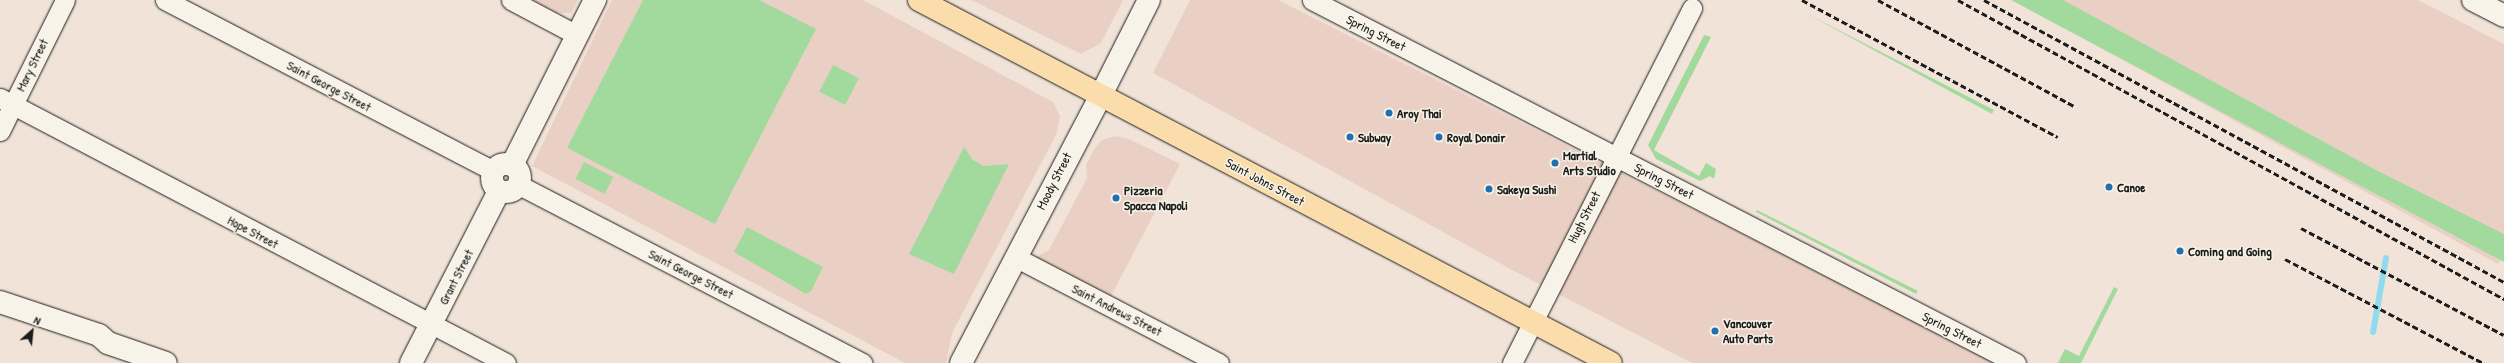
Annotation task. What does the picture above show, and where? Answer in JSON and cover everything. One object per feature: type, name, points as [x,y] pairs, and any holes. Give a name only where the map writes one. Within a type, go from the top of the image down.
[{"type":"main road","name":"Saint Johns Street","points":[[919,0],[1611,363]]},
{"type":"street","name":"Mary Street","points":[[0,131],[6,102],[65,0]]},
{"type":"street","name":"Saint George Street","points":[[165,0],[863,363]]},
{"type":"street","points":[[510,0],[577,35]]},
{"type":"street","name":"Grant Street","points":[[411,363],[595,0]]},
{"type":"street","name":"Moody Street","points":[[961,363],[1149,0]]},
{"type":"street","name":"Spring Street","points":[[1312,0],[2016,363]]},
{"type":"street","points":[[2473,0],[2504,16]]},
{"type":"street","name":"Hugh Street","points":[[1512,363],[1530,321],[1692,8]]},
{"type":"street","name":"Hope Street","points":[[6,102],[506,363]]},
{"type":"street","name":"Saint Andrews Street","points":[[1015,257],[1219,363]]},
{"type":"street","points":[[0,302],[99,335],[108,342],[159,359]]},
{"type":"street","points":[[0,318],[51,337],[95,348],[108,342]]},
{"type":"shaded area","points":[[532,0],[578,0],[571,13],[556,13]]},
{"type":"shaded area","points":[[612,0],[863,0],[1053,102],[1060,116],[1057,133],[952,333],[946,363],[905,363],[532,166]]},
{"type":"shaded area","points":[[971,0],[1123,0],[1101,43],[1081,54]]},
{"type":"shaded area","points":[[1190,0],[1278,0],[1998,363],[1692,363],[1516,272],[1153,73]]},
{"type":"shaded area","points":[[2012,0],[2418,0],[2504,44],[2504,252],[2498,264]]},
{"type":"shaded area","points":[[1115,136],[1129,139],[1180,164],[1110,298],[1034,258],[1049,250],[1087,178],[1086,165],[1095,148],[1102,140]]},
{"type":"green space","points":[[643,0],[759,0],[816,29],[715,224],[567,148]]},
{"type":"green space","points":[[2011,0],[2063,0],[2374,169],[2504,234],[2504,262]]},
{"type":"green space","points":[[1804,13],[1994,110],[1992,114]]},
{"type":"green space","points":[[1704,35],[1711,37],[1654,150],[1699,176],[1706,163],[1716,169],[1714,179],[1710,176],[1700,181],[1656,159],[1648,145]]},
{"type":"green space","points":[[833,65],[859,78],[845,105],[819,92]]},
{"type":"green space","points":[[964,147],[973,160],[984,166],[1009,164],[954,274],[909,254]]},
{"type":"green space","points":[[584,162],[613,177],[605,194],[575,179]]},
{"type":"green space","points":[[1757,210],[1918,291],[1916,294],[1756,212]]},
{"type":"green space","points":[[747,227],[823,267],[811,291],[806,294],[734,252]]},
{"type":"green space","points":[[2114,287],[2118,289],[2081,363],[2058,363],[2065,349],[2079,356]]},
{"type":"waterway","points":[[2373,332],[2386,258]]},
{"type":"railway","points":[[1802,0],[2058,137]]},
{"type":"railway","points":[[1878,0],[2074,106]]},
{"type":"railway","points":[[1958,0],[2504,299]]},
{"type":"railway","points":[[1984,0],[2504,282]]},
{"type":"railway","points":[[2301,228],[2504,335]]},
{"type":"railway","points":[[2285,259],[2483,363]]},
{"type":"place","name":"Aroy Thai","points":[[1389,113]]},
{"type":"place","name":"Subway","points":[[1350,137]]},
{"type":"place","name":"Royal Donair","points":[[1439,137]]},
{"type":"place","name":"Martial Arts Studio","points":[[1555,163]]},
{"type":"place","name":"Canoe","points":[[2109,187]]},
{"type":"place","name":"Sakeya Sushi","points":[[1489,189]]},
{"type":"place","name":"Pizzeria Spacca Napoli","points":[[1116,198]]},
{"type":"place","name":"Coming and Going","points":[[2180,251]]},
{"type":"place","name":"Vancouver Auto Parts","points":[[1715,331]]}]
